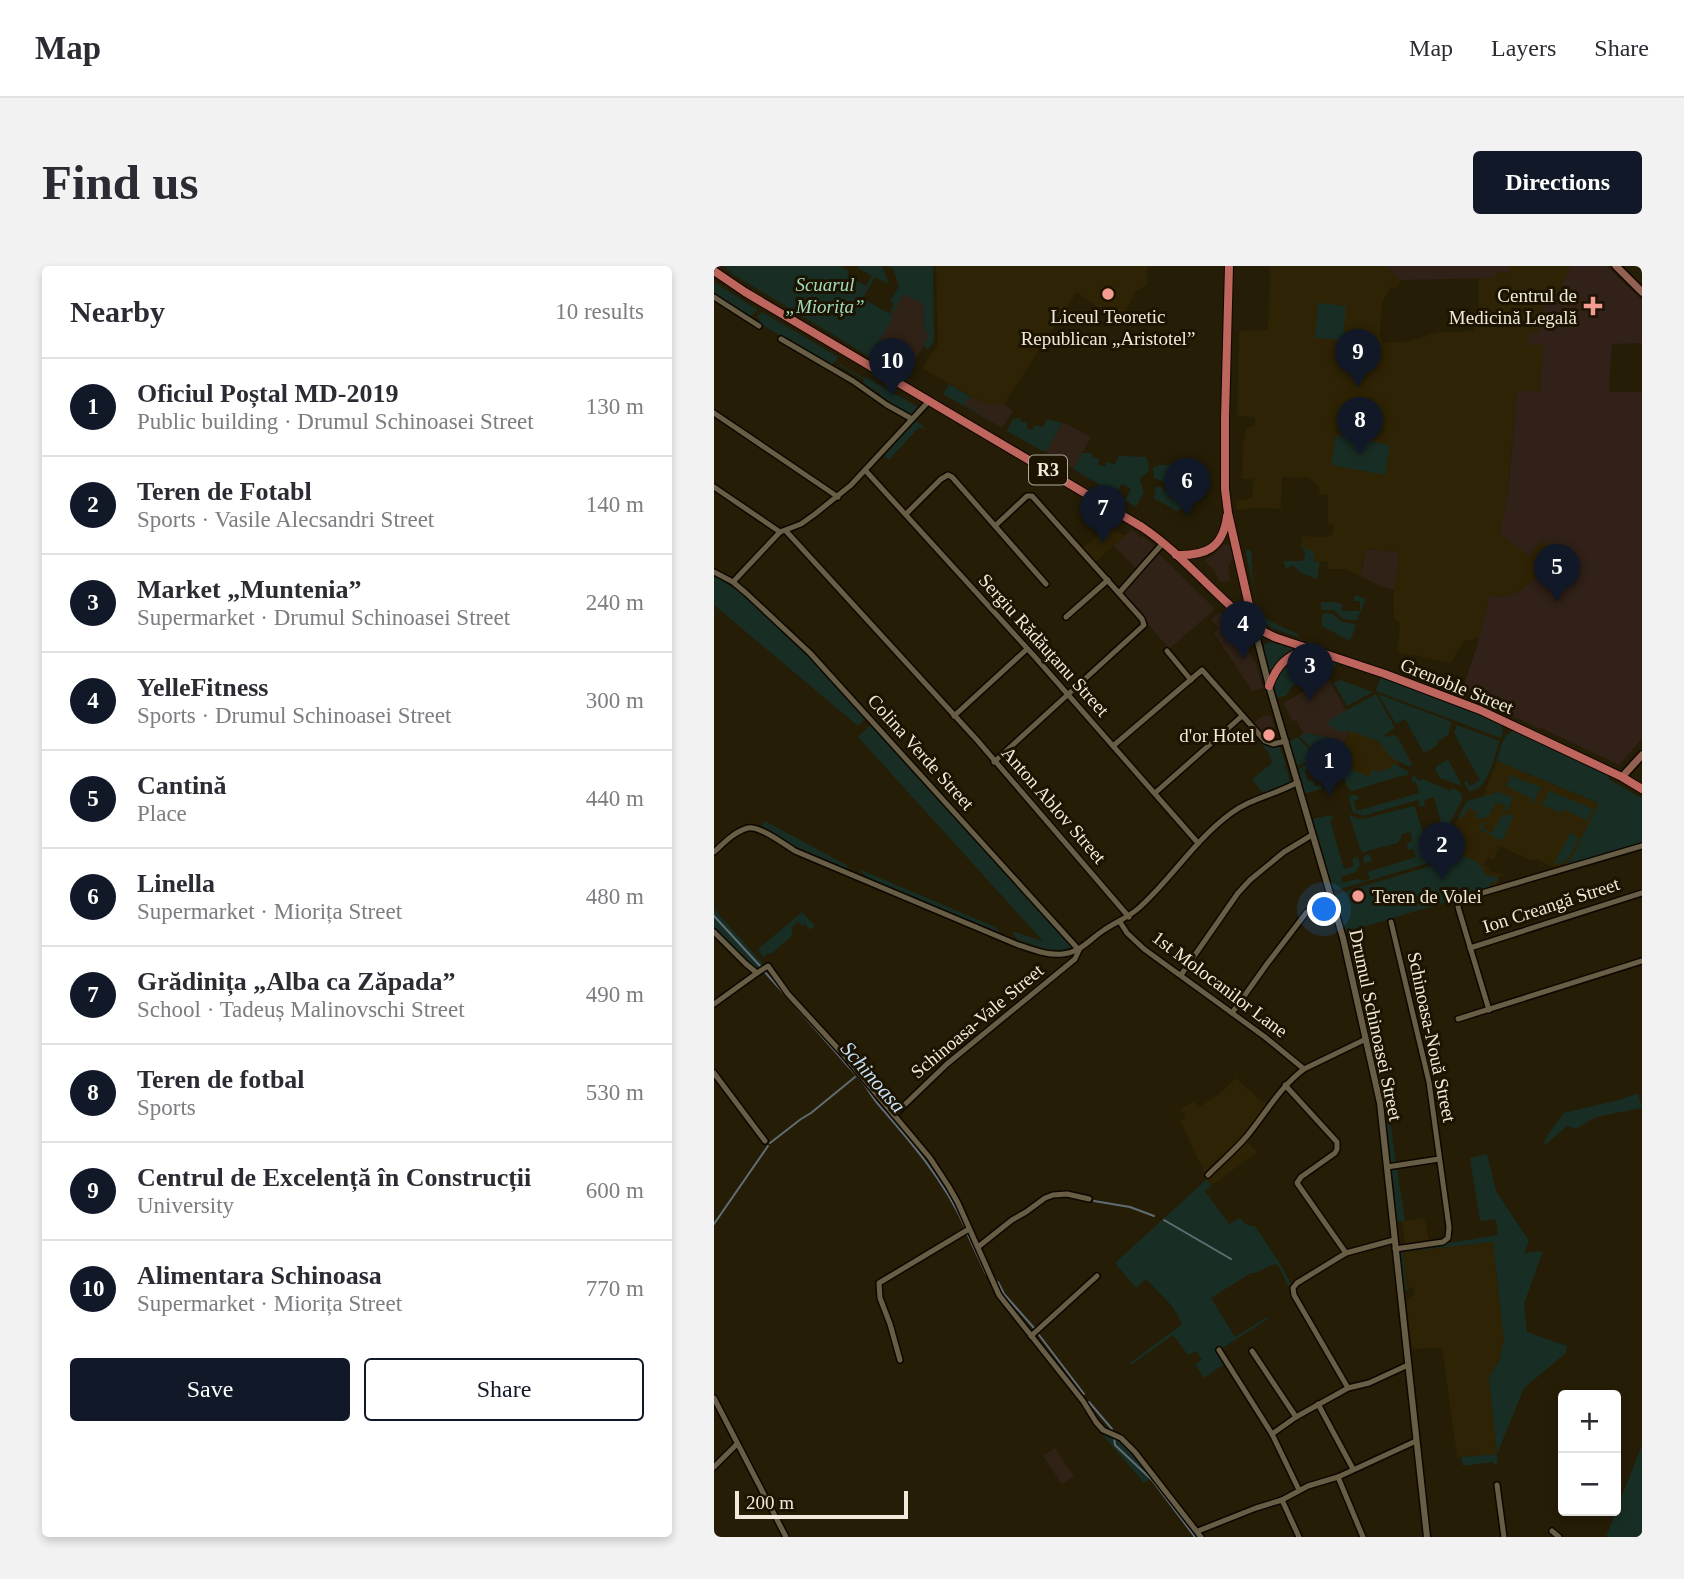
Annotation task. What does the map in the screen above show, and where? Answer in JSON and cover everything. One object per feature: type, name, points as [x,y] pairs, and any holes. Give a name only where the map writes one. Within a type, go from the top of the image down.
[{"type":"main road","points":[[1229,266],[1225,489],[1227,513],[1254,626]]},
{"type":"main road","points":[[1616,266],[1642,292]]},
{"type":"main road","name":"R3","points":[[714,271],[745,292],[1131,520],[1176,555]]},
{"type":"main road","points":[[1176,555],[1196,554],[1213,547],[1225,530],[1227,513]]},
{"type":"main road","name":"Grenoble Street","points":[[1176,555],[1254,626],[1268,635],[1385,674],[1480,710],[1642,789]]},
{"type":"main road","points":[[1269,686],[1283,661],[1294,653],[1309,648]]},
{"type":"main road","points":[[1622,777],[1642,755]]},
{"type":"street","points":[[714,297],[759,326]]},
{"type":"street","points":[[781,339],[912,419]]},
{"type":"street","points":[[733,582],[783,532],[838,497],[930,400]]},
{"type":"street","points":[[714,413],[838,497]]},
{"type":"street","name":"Sergiu Rădăuțanu Street","points":[[865,470],[1068,694],[1198,843]]},
{"type":"street","points":[[906,514],[948,475],[1046,583]]},
{"type":"street","name":"Anton Ablov Street","points":[[714,487],[783,532],[1013,781],[1129,917]]},
{"type":"street","points":[[994,762],[1143,628],[1144,622],[1032,496],[1027,496],[995,526]]},
{"type":"street","points":[[1119,593],[1163,543]]},
{"type":"street","name":"Colina Verde Street","points":[[714,572],[733,582],[810,653],[1079,950]]},
{"type":"street","points":[[1066,617],[1108,580]]},
{"type":"street","name":"Drumul Schinoasei Street","points":[[1254,626],[1352,975],[1380,1103],[1427,1537]]},
{"type":"street","points":[[954,716],[1027,649]]},
{"type":"street","points":[[1167,651],[1191,680]]},
{"type":"street","points":[[1113,746],[1202,670],[1267,742],[1273,744],[1286,741]]},
{"type":"street","points":[[1155,793],[1242,716]]},
{"type":"street","name":"Schinoasa-Vale Street","points":[[894,1115],[947,1065],[1075,959],[1079,950],[1106,929],[1129,917],[1228,815],[1252,800],[1297,782]]},
{"type":"street","points":[[714,852],[744,830],[753,828],[795,851],[1016,944],[1051,954],[1079,950]]},
{"type":"street","points":[[1181,975],[1250,880],[1284,852],[1312,835]]},
{"type":"street","points":[[1489,1010],[1458,907],[1459,902],[1642,846]]},
{"type":"street","name":"Ion Creangă Street","points":[[1471,948],[1642,893]]},
{"type":"street","points":[[1232,1013],[1306,913],[1332,902]]},
{"type":"street","name":"1st Molocanilor Lane","points":[[1120,922],[1144,949],[1281,1049],[1304,1069]]},
{"type":"street","name":"Schinoasa-Nouă Street","points":[[1391,922],[1429,1082],[1449,1227],[1448,1238],[1443,1242],[1395,1250]]},
{"type":"street","points":[[714,932],[746,964],[759,972]]},
{"type":"street","points":[[1458,1019],[1642,961]]},
{"type":"street","points":[[714,1003],[768,967],[788,994],[844,1054],[930,1158],[949,1187],[967,1231],[978,1247],[999,1295],[1083,1401],[1096,1422],[1103,1430],[1121,1438],[1135,1452],[1199,1534],[1256,1508],[1292,1496],[1299,1490],[1338,1477],[1416,1441]]},
{"type":"street","points":[[1208,1175],[1247,1136],[1285,1085],[1304,1069],[1366,1039]]},
{"type":"street","points":[[714,1073],[765,1141]]},
{"type":"street","points":[[1285,1085],[1335,1140],[1335,1153],[1301,1177],[1297,1183],[1346,1253]]},
{"type":"street","points":[[1387,1167],[1439,1159]]},
{"type":"street","points":[[978,1247],[1045,1198],[1067,1194],[1089,1199]]},
{"type":"street","points":[[900,1360],[880,1298],[879,1283],[967,1231]]},
{"type":"street","points":[[1348,1388],[1293,1291],[1294,1287],[1346,1253],[1394,1240]]},
{"type":"street","points":[[1031,1336],[1097,1276]]},
{"type":"street","points":[[1219,1350],[1272,1434],[1299,1490]]},
{"type":"street","points":[[1252,1351],[1296,1417]]},
{"type":"street","points":[[1272,1434],[1296,1417],[1348,1388],[1370,1383],[1408,1365]]},
{"type":"street","points":[[714,1398],[786,1537]]},
{"type":"street","points":[[1318,1404],[1353,1469]]},
{"type":"street","points":[[714,1467],[737,1444]]},
{"type":"street","points":[[1338,1477],[1363,1537]]},
{"type":"street","points":[[1497,1485],[1504,1537]]},
{"type":"street","points":[[1282,1500],[1299,1537]]},
{"type":"street","points":[[1552,1531],[1559,1537]]},
{"type":"shaded area","points":[[936,266],[1147,266],[1147,286],[1137,290],[1122,316],[1114,320],[1077,292],[1004,404],[985,404],[922,368],[938,344]]},
{"type":"shaded area","points":[[1270,266],[1387,266],[1402,280],[1395,288],[1391,287],[1382,303],[1380,336],[1383,343],[1410,341],[1438,332],[1473,331],[1474,327],[1479,327],[1478,278],[1495,278],[1495,273],[1508,272],[1509,266],[1571,266],[1559,292],[1545,292],[1542,326],[1537,333],[1530,332],[1543,344],[1540,392],[1517,391],[1506,507],[1552,551],[1534,580],[1515,594],[1504,597],[1490,596],[1479,638],[1464,640],[1451,663],[1397,650],[1400,623],[1394,618],[1393,601],[1399,552],[1365,549],[1360,576],[1344,569],[1328,569],[1327,561],[1315,562],[1313,552],[1301,545],[1302,536],[1332,535],[1334,527],[1333,524],[1328,525],[1328,495],[1318,494],[1319,486],[1309,478],[1282,477],[1281,509],[1236,510],[1236,501],[1252,498],[1253,479],[1242,479],[1243,439],[1246,427],[1255,426],[1255,417],[1237,416],[1239,331],[1268,330]]},
{"type":"shaded area","points":[[1387,266],[1509,266],[1509,272],[1495,273],[1495,278],[1399,280]]},
{"type":"shaded area","points":[[1571,266],[1607,266],[1642,300],[1642,343],[1612,344],[1609,392],[1642,392],[1642,739],[1619,765],[1461,693],[1490,596],[1504,597],[1515,594],[1534,580],[1552,551],[1541,541],[1529,557],[1500,534],[1508,491],[1517,391],[1540,391],[1543,345],[1528,345],[1529,332],[1537,333],[1542,326],[1544,292],[1559,292]]},
{"type":"shaded area","points":[[904,293],[923,304],[924,328],[928,336],[913,363],[904,369],[881,357],[876,347]]},
{"type":"shaded area","points":[[970,396],[985,404],[1004,404],[1013,411],[1002,428],[964,405]]},
{"type":"shaded area","points":[[1063,422],[1091,437],[1073,469],[1045,451]]},
{"type":"shaded area","points":[[1109,526],[1125,536],[1095,562],[1083,548]]},
{"type":"shaded area","points":[[1132,529],[1155,546],[1137,570],[1114,546]]},
{"type":"shaded area","points":[[1224,544],[1230,545],[1233,561],[1228,567],[1231,581],[1220,582],[1215,571],[1204,560],[1215,554]]},
{"type":"shaded area","points":[[1365,549],[1399,552],[1394,590],[1360,576]]},
{"type":"shaded area","points":[[1158,553],[1215,609],[1169,649],[1123,594]]},
{"type":"shaded area","points":[[1220,612],[1237,632],[1255,661],[1263,688],[1252,691],[1214,633],[1218,629],[1211,619]]},
{"type":"shaded area","points":[[1328,678],[1353,723],[1344,743],[1308,733],[1304,735],[1283,703]]},
{"type":"shaded area","points":[[1263,715],[1272,718],[1277,740],[1266,739],[1252,724]]},
{"type":"shaded area","points":[[1353,723],[1379,739],[1390,756],[1400,762],[1395,770],[1352,791],[1335,761]]},
{"type":"shaded area","points":[[1497,761],[1642,821],[1557,869],[1500,846],[1493,860],[1488,857],[1484,865],[1489,867],[1490,872],[1504,874],[1498,878],[1499,886],[1346,932],[1340,893],[1455,859],[1454,856],[1439,860],[1443,855],[1437,856],[1433,839],[1445,835],[1452,841],[1451,832],[1467,801],[1483,796]]},
{"type":"shaded area","points":[[1236,1078],[1262,1102],[1266,1102],[1265,1108],[1243,1138],[1257,1152],[1211,1186],[1180,1121],[1186,1118],[1180,1109],[1194,1101],[1198,1108]]},
{"type":"shaded area","points":[[1425,1218],[1429,1242],[1405,1245],[1402,1221]]},
{"type":"shaded area","points":[[1493,1242],[1504,1340],[1499,1361],[1489,1377],[1497,1454],[1457,1457],[1442,1348],[1412,1349],[1406,1300],[1415,1294],[1413,1287],[1406,1288],[1403,1252]]},
{"type":"shaded area","points":[[1055,1448],[1074,1476],[1062,1484],[1043,1456]]},
{"type":"green space","name":"Scuarul „Miorița”","points":[[723,266],[840,266],[849,271],[847,275],[866,286],[872,276],[858,268],[859,266],[882,266],[889,284],[875,277],[863,298],[889,314],[894,304],[890,302],[899,286],[893,268],[886,266],[933,266],[933,343],[928,349],[924,346],[928,336],[924,328],[923,304],[904,294],[876,346],[885,352],[881,357],[889,362],[885,366]]},
{"type":"green space","points":[[714,282],[758,310],[749,317],[714,294]]},
{"type":"green space","points":[[1318,303],[1346,306],[1343,340],[1315,338]]},
{"type":"green space","points":[[762,312],[838,357],[829,366],[758,322],[760,319],[756,317]]},
{"type":"green space","points":[[840,364],[918,407],[910,416],[880,397],[881,395],[863,383],[864,380]]},
{"type":"green space","points":[[949,384],[970,396],[964,405],[1002,428],[943,394]]},
{"type":"green space","points":[[1020,418],[1021,422],[1027,422],[1027,429],[1034,429],[1034,425],[1043,427],[1047,419],[1062,423],[1044,452],[1007,431],[1013,419]]},
{"type":"green space","points":[[916,421],[925,430],[919,427],[889,460],[884,456]]},
{"type":"green space","points":[[1336,435],[1390,445],[1385,475],[1331,465]]},
{"type":"green space","points":[[1082,453],[1092,453],[1093,458],[1099,458],[1098,465],[1106,466],[1106,462],[1115,464],[1119,456],[1146,457],[1149,469],[1141,477],[1144,492],[1136,507],[1125,500],[1131,489],[1122,484],[1115,494],[1073,469]]},
{"type":"green space","points":[[1158,465],[1178,465],[1179,475],[1168,478],[1167,483],[1154,478],[1153,468]]},
{"type":"green space","points":[[1156,487],[1163,487],[1164,492],[1170,492],[1169,498],[1177,500],[1177,496],[1186,498],[1187,493],[1192,493],[1191,504],[1177,511],[1153,498]]},
{"type":"green space","points":[[1300,545],[1313,552],[1315,562],[1320,562],[1317,579],[1301,573],[1293,565],[1287,569],[1285,567],[1284,561],[1304,559],[1305,552]]},
{"type":"green space","points":[[1245,550],[1250,550],[1252,554],[1254,586],[1263,615],[1298,634],[1298,637],[1261,621]]},
{"type":"green space","points":[[714,574],[736,588],[802,649],[865,719],[858,726],[714,605]]},
{"type":"green space","points":[[1355,595],[1365,599],[1357,620],[1343,619],[1334,610],[1321,610],[1321,602],[1333,602],[1342,604],[1342,611],[1360,611],[1360,601],[1354,601]]},
{"type":"green space","points":[[1324,613],[1333,614],[1342,622],[1355,624],[1350,640],[1322,626]]},
{"type":"green space","points":[[1270,642],[1293,649],[1272,671],[1269,671],[1263,651],[1265,644]]},
{"type":"green space","points":[[1302,654],[1313,654],[1337,663],[1326,674],[1311,676],[1290,688],[1287,695],[1278,698],[1274,689],[1277,674],[1288,661]]},
{"type":"green space","points":[[1381,677],[1501,725],[1501,738],[1376,691]]},
{"type":"green space","points":[[1340,680],[1373,692],[1347,706],[1334,683]]},
{"type":"green space","points":[[1376,694],[1395,728],[1384,735],[1398,738],[1412,764],[1410,767],[1390,757],[1378,741],[1354,732],[1338,731],[1329,725],[1331,719]]},
{"type":"green space","points":[[1378,694],[1452,722],[1449,734],[1437,742],[1438,745],[1424,753],[1405,719],[1396,724]]},
{"type":"green space","points":[[870,725],[1072,947],[1064,950],[1046,949],[1018,940],[1011,931],[1043,941],[858,737]]},
{"type":"green space","points":[[1457,725],[1500,741],[1486,779],[1476,790],[1469,791],[1464,782],[1467,781],[1470,786],[1480,780],[1454,732]]},
{"type":"green space","points":[[1514,731],[1609,776],[1608,779],[1642,798],[1642,844],[1555,868],[1570,861],[1599,803],[1497,761],[1504,739]]},
{"type":"green space","points":[[1307,733],[1335,739],[1333,744],[1340,747],[1339,750],[1316,758],[1312,749],[1299,736]]},
{"type":"green space","points":[[1297,737],[1314,758],[1296,766],[1289,743]]},
{"type":"green space","points":[[1261,741],[1269,746],[1279,745],[1290,784],[1265,793],[1252,779],[1272,763]]},
{"type":"green space","points":[[1447,760],[1462,786],[1440,778],[1435,770]]},
{"type":"green space","points":[[1311,763],[1312,766],[1305,770],[1308,781],[1313,780],[1315,786],[1321,785],[1322,789],[1303,794],[1297,771]]},
{"type":"green space","points":[[1394,764],[1410,775],[1352,791],[1348,788],[1340,767],[1342,765],[1369,777],[1372,770],[1384,770]]},
{"type":"green space","points":[[1509,775],[1541,787],[1533,803],[1532,799],[1506,786]]},
{"type":"green space","points":[[1416,776],[1418,781],[1423,779],[1450,791],[1453,788],[1462,794],[1462,800],[1447,828],[1443,830],[1434,797],[1424,800],[1425,806],[1420,807],[1418,800],[1363,816],[1353,812],[1350,795],[1357,795],[1359,799],[1354,801],[1357,811],[1419,793],[1416,782],[1412,783],[1412,777]]},
{"type":"green space","points":[[1549,791],[1593,809],[1587,821],[1563,809],[1560,813],[1543,805],[1541,807]]},
{"type":"green space","points":[[1499,792],[1513,798],[1508,811],[1504,810],[1506,806],[1496,802],[1488,817],[1475,819],[1477,812],[1468,808],[1462,819],[1458,817],[1467,801]]},
{"type":"green space","points":[[1413,806],[1432,860],[1439,860],[1337,890],[1331,888],[1312,819],[1332,815],[1333,819],[1330,820],[1344,869],[1354,866],[1352,859],[1358,857],[1360,864],[1356,872],[1341,877],[1342,883],[1357,879],[1364,881],[1370,879],[1363,859],[1364,856],[1369,854],[1372,861],[1365,863],[1368,872],[1416,857],[1413,849],[1408,850],[1407,843],[1412,841],[1410,832],[1401,835],[1398,843],[1363,852],[1349,814],[1363,819]]},
{"type":"green space","points":[[1502,815],[1514,815],[1502,841],[1479,829],[1482,822],[1485,822],[1482,828],[1492,833]]},
{"type":"green space","points":[[765,821],[845,864],[850,870],[790,844],[762,826]]},
{"type":"green space","points":[[1570,833],[1579,838],[1567,859],[1554,864]]},
{"type":"green space","points":[[1464,856],[1479,863],[1486,875],[1498,877],[1498,881],[1490,883],[1491,888],[1351,931],[1359,958],[1356,959],[1378,1059],[1382,1059],[1385,1075],[1381,1077],[1386,1092],[1396,1162],[1392,1163],[1389,1161],[1374,1065],[1352,964],[1334,897]]},
{"type":"green space","points":[[859,869],[995,927],[1001,933],[867,878]]},
{"type":"green space","points":[[714,909],[764,965],[760,970],[754,968],[714,928]]},
{"type":"green space","points":[[802,912],[815,926],[810,930],[798,921],[791,928],[793,935],[764,958],[758,949]]},
{"type":"green space","points":[[1638,1093],[1642,1108],[1596,1117],[1576,1129],[1567,1126],[1544,1146],[1563,1113]]},
{"type":"green space","points":[[1487,1154],[1496,1191],[1529,1241],[1524,1253],[1543,1251],[1524,1304],[1527,1332],[1567,1346],[1566,1353],[1524,1388],[1497,1454],[1489,1377],[1499,1361],[1504,1340],[1493,1242],[1403,1252],[1406,1288],[1413,1287],[1405,1290],[1402,1288],[1398,1253],[1399,1251],[1498,1235],[1496,1219],[1480,1221],[1470,1158]]},
{"type":"green space","points":[[1397,1169],[1405,1221],[1395,1222],[1390,1170]]},
{"type":"green space","points":[[1207,1179],[1211,1186],[1205,1191],[1229,1224],[1240,1218],[1247,1225],[1255,1226],[1291,1284],[1288,1286],[1275,1264],[1251,1273],[1211,1298],[1235,1337],[1267,1317],[1268,1319],[1221,1349],[1229,1361],[1204,1378],[1195,1364],[1202,1360],[1196,1351],[1188,1355],[1173,1335],[1131,1365],[1130,1363],[1182,1324],[1172,1306],[1146,1279],[1136,1288],[1115,1263]]},
{"type":"green space","points":[[1093,1424],[1121,1440],[1152,1477],[1144,1483]]},
{"type":"green space","points":[[1642,1445],[1642,1537],[1606,1537],[1614,1516],[1621,1516],[1621,1499]]},
{"type":"green space","points":[[1497,1454],[1498,1465],[1493,1462],[1463,1466],[1461,1457]]},
{"type":"waterway","name":"Schinoasa","points":[[714,916],[761,967]]},
{"type":"waterway","name":"Schinoasa","points":[[764,971],[862,1081],[875,1101],[914,1147],[937,1177],[965,1227]]},
{"type":"waterway","points":[[770,1143],[855,1077]]},
{"type":"waterway","points":[[714,1224],[768,1146]]},
{"type":"waterway","points":[[1094,1201],[1130,1207],[1154,1216]]},
{"type":"waterway","points":[[1164,1220],[1231,1259]]},
{"type":"waterway","name":"Schinoasa","points":[[967,1233],[986,1274]]},
{"type":"waterway","name":"Schinoasa","points":[[998,1282],[1004,1294],[1034,1328]]},
{"type":"waterway","name":"Schinoasa","points":[[1039,1335],[1084,1394]]},
{"type":"waterway","name":"Schinoasa","points":[[1089,1402],[1112,1429]]},
{"type":"waterway","name":"Schinoasa","points":[[1114,1437],[1115,1445],[1152,1480],[1195,1537]]},
{"type":"place","name":"Liceul Teoretic Republican „Aristotel”","points":[[1108,294]]},
{"type":"place","name":"Centrul de Medicină Legală","points":[[1593,306]]},
{"type":"place","name":"Centrul de Excelență în Construcții","points":[[1358,387]]},
{"type":"place","name":"Alimentara Schinoasa","points":[[892,396]]},
{"type":"place","name":"Teren de fotbal","points":[[1360,455]]},
{"type":"place","name":"Linella","points":[[1187,516]]},
{"type":"place","name":"Grădinița „Alba ca Zăpada”","points":[[1103,543]]},
{"type":"place","name":"Cantină","points":[[1557,602]]},
{"type":"place","name":"YelleFitness","points":[[1243,659]]},
{"type":"place","name":"Market „Muntenia”","points":[[1310,701]]},
{"type":"place","name":"d'or Hotel","points":[[1269,735]]},
{"type":"place","name":"Oficiul Poștal MD-2019","points":[[1329,796]]},
{"type":"place","name":"Teren de Fotabl","points":[[1442,880]]},
{"type":"place","name":"Teren de Volei","points":[[1358,896]]}]
